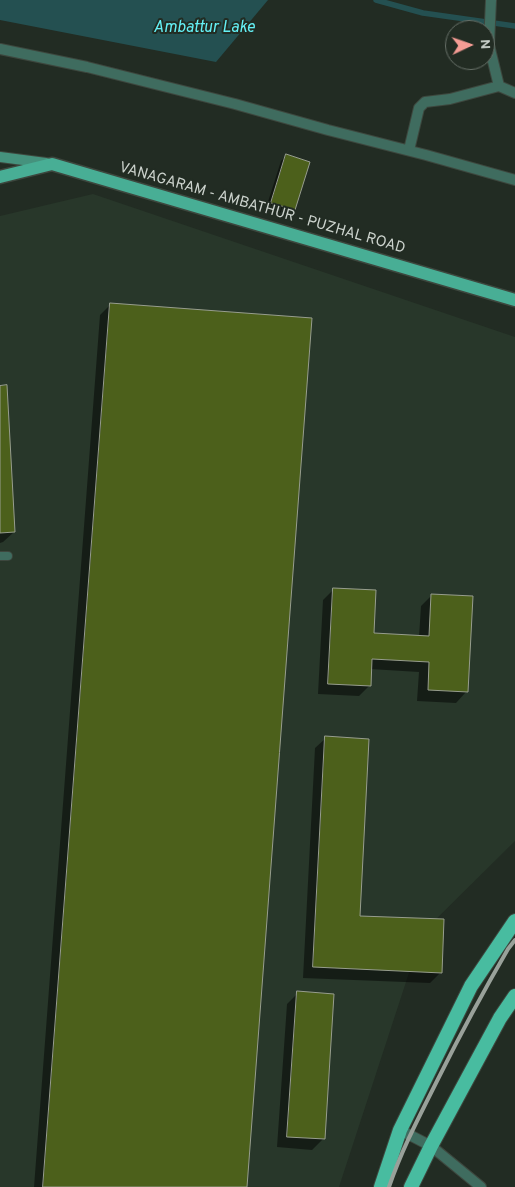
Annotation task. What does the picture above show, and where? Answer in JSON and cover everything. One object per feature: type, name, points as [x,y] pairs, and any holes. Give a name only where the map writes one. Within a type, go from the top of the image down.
[{"type":"highway","points":[[382,1187],[400,1130],[471,986],[515,921]]},
{"type":"highway","points":[[411,1187],[500,1018],[515,996]]},
{"type":"main road","points":[[0,158],[52,164]]},
{"type":"main road","points":[[0,177],[52,164]]},
{"type":"main road","name":"VANAGARAM - AMBATHUR - PUZHAL ROAD","points":[[52,164],[515,300]]},
{"type":"street","points":[[491,0],[489,45],[498,86]]},
{"type":"street","points":[[0,49],[96,69],[235,104],[515,180]]},
{"type":"street","points":[[409,150],[420,108],[425,102],[450,99],[498,86],[515,93]]},
{"type":"street","points":[[400,1130],[431,1146],[481,1187]]},
{"type":"shaded area","points":[[93,194],[515,337],[515,841],[422,933],[339,1187],[0,1187],[0,216]]},
{"type":"water","name":"Ambattur Lake","points":[[0,0],[268,0],[216,62],[0,20]]},
{"type":"building","points":[[286,154],[310,162],[295,210],[271,203]]},
{"type":"building","points":[[110,303],[312,318],[247,1187],[43,1187]]},
{"type":"building","points":[[7,385],[15,532],[0,533],[0,386]]},
{"type":"building","points":[[333,588],[376,590],[374,633],[429,636],[431,594],[473,596],[468,692],[428,690],[429,662],[372,659],[371,686],[328,684]]},
{"type":"building","points":[[325,736],[369,739],[360,916],[444,919],[442,973],[313,967]]},
{"type":"building","points":[[297,991],[334,994],[325,1139],[287,1137]]},
{"type":"waterway","points":[[376,0],[423,13],[515,26]]},
{"type":"railway","points":[[389,1187],[412,1132],[446,1063],[490,981],[515,940]]}]
